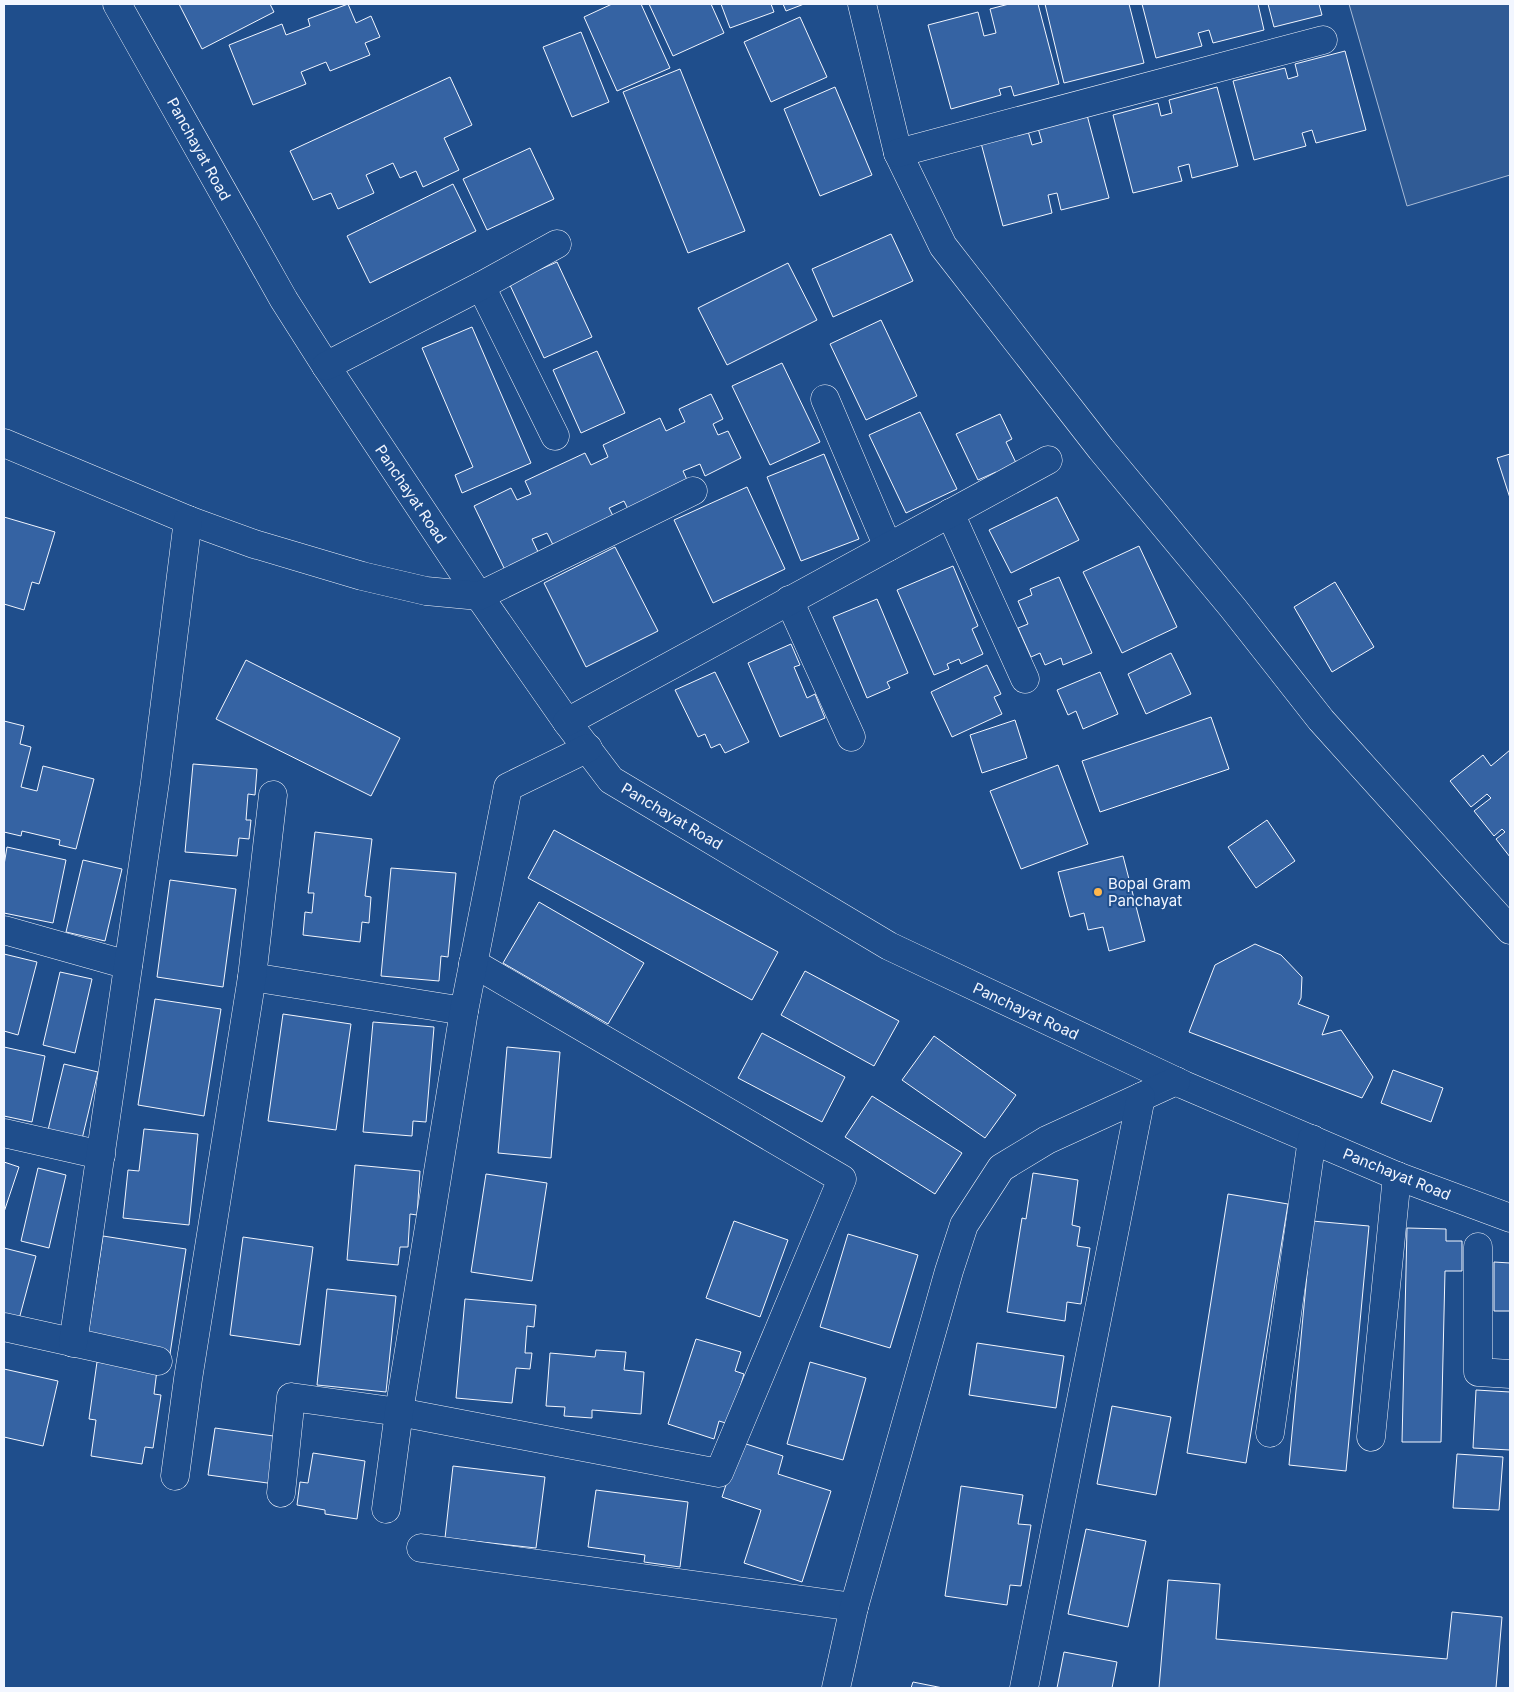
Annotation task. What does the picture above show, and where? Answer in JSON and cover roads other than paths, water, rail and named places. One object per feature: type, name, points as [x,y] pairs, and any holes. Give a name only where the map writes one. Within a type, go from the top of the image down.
[{"type":"street","name":"Panchayat Road","points":[[117,4],[284,300],[326,366],[479,596],[567,722],[612,780],[889,946],[1176,1081],[1396,1176],[1510,1218]]},
{"type":"street","points":[[862,4],[898,153],[943,246],[1101,449],[1234,608],[1321,720],[1510,930]]},
{"type":"street","points":[[898,153],[1323,40]]},
{"type":"street","points":[[326,366],[481,286],[557,244]]},
{"type":"street","points":[[481,286],[555,436]]},
{"type":"street","points":[[825,399],[888,547]]},
{"type":"street","points":[[4,443],[188,520],[254,544],[362,576],[426,591],[479,596],[692,491]]},
{"type":"street","points":[[567,722],[1048,460]]},
{"type":"street","points":[[950,513],[1025,679]]},
{"type":"street","points":[[73,1343],[155,782],[188,520]]},
{"type":"street","points":[[789,600],[851,737]]},
{"type":"street","points":[[386,1509],[464,1011],[508,787],[588,748]]},
{"type":"street","points":[[175,1476],[252,977],[273,795]]},
{"type":"street","points":[[4,930],[128,965]]},
{"type":"street","points":[[281,1493],[291,1397],[400,1412],[719,1473],[842,1179],[473,963]]},
{"type":"street","points":[[252,977],[464,1011]]},
{"type":"street","points":[[836,1688],[854,1607],[949,1270],[964,1225],[1001,1168],[1047,1140],[1176,1081]]},
{"type":"street","points":[[1024,1688],[1141,1097]]},
{"type":"street","points":[[4,1133],[101,1155]]},
{"type":"street","points":[[1270,1433],[1312,1139]]},
{"type":"street","points":[[1371,1437],[1396,1176]]},
{"type":"street","points":[[1478,1247],[1478,1372],[1510,1374]]},
{"type":"street","points":[[4,1328],[158,1361]]},
{"type":"street","points":[[421,1548],[854,1607]]},
{"type":"place","name":"Bopal Gram Panchayat","points":[[1098,892]]}]
